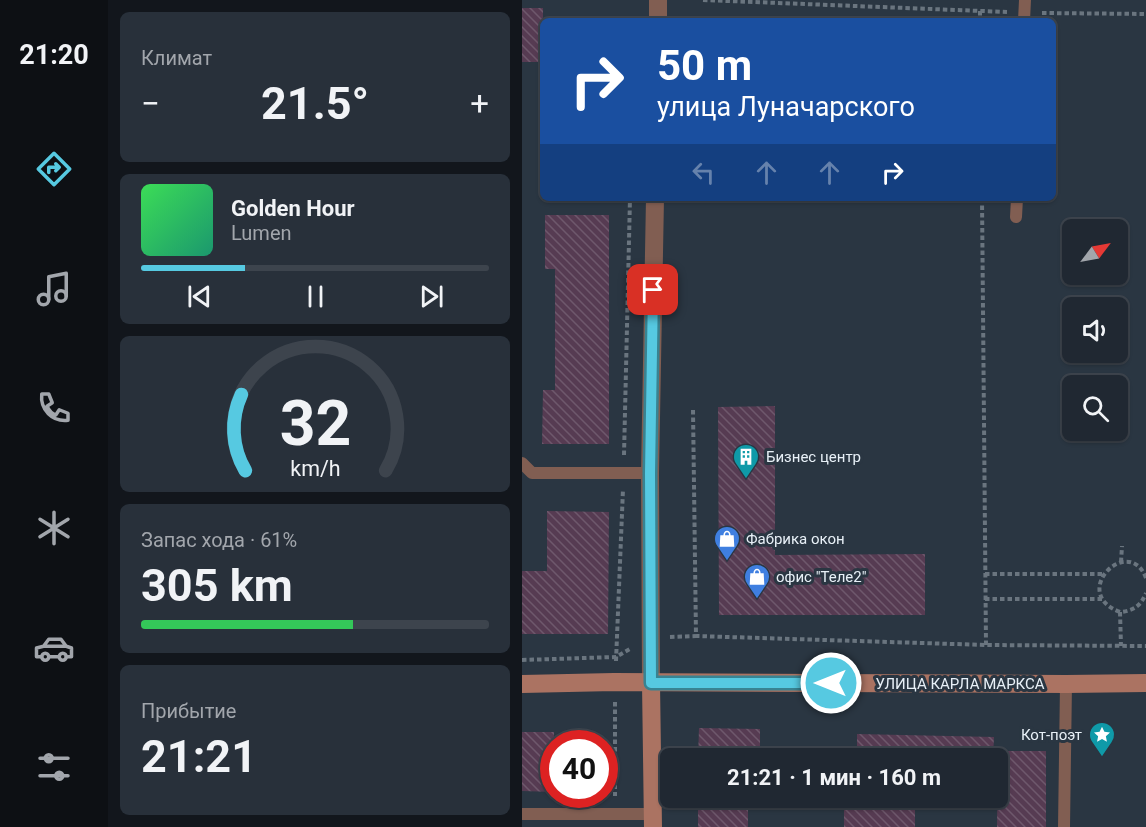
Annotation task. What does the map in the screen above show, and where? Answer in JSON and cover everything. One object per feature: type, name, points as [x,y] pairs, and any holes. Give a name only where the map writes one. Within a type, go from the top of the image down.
[{"type":"street","points":[[658,0],[658,18]]},
{"type":"street","points":[[653,820],[650,473],[655,201]]},
{"type":"street","name":"УЛИЦА КАРЛА МАРКСА","points":[[522,684],[614,682],[1146,683]]},
{"type":"lane","points":[[1016,218],[1017,201]]},
{"type":"lane","points":[[522,464],[532,472],[650,473]]},
{"type":"lane","points":[[1064,827],[1066,684]]},
{"type":"lane","points":[[522,814],[615,813],[653,820]]},
{"type":"path","points":[[703,0],[980,11],[1146,14]]},
{"type":"path","points":[[980,11],[980,18]]},
{"type":"path","points":[[615,813],[614,682],[624,473],[630,201]]},
{"type":"path","points":[[982,201],[987,645]]},
{"type":"path","points":[[693,410],[696,636]]},
{"type":"path","points":[[1121,562],[1122,546]]},
{"type":"path","points":[[1145,575],[1134,564],[1121,562],[1114,564],[1104,574],[1100,591],[1103,599],[1113,609],[1120,612],[1135,609],[1146,596]]},
{"type":"path","points":[[985,574],[1104,574]]},
{"type":"path","points":[[985,598],[1103,599]]},
{"type":"path","points":[[1120,612],[1121,646]]},
{"type":"path","points":[[522,660],[616,657],[651,637],[696,636],[987,645],[1146,646]]},
{"type":"building","points":[[522,8],[543,8],[543,18],[540,18],[540,62],[522,62]]},
{"type":"building","points":[[545,215],[609,215],[609,444],[542,444],[543,390],[555,390],[555,269],[545,269]]},
{"type":"building","name":"Бизнес центр","points":[[775,406],[775,555],[925,554],[925,615],[719,615],[718,407]]},
{"type":"building","points":[[547,511],[609,512],[608,634],[522,634],[522,571],[547,571]]},
{"type":"building","points":[[699,728],[760,729],[760,748],[698,748]]},
{"type":"building","points":[[522,732],[540,732],[540,792],[522,791]]},
{"type":"building","points":[[857,734],[994,737],[994,748],[857,748]]},
{"type":"building","points":[[1008,751],[1046,751],[1046,827],[997,827],[997,808],[1008,808]]},
{"type":"building","points":[[698,808],[748,808],[748,827],[698,827]]},
{"type":"building","points":[[844,808],[915,808],[915,827],[844,827]]},
{"type":"place","name":"Бизнес центр","points":[[746,480]]},
{"type":"place","name":"Фабрика окон","points":[[727,562]]},
{"type":"place","name":"офис \"Теле2\"","points":[[757,600]]},
{"type":"place","name":"Кот-поэт","points":[[1102,758]]},
{"type":"route","points":[[653,290],[650,473],[651,683],[831,683]]}]
